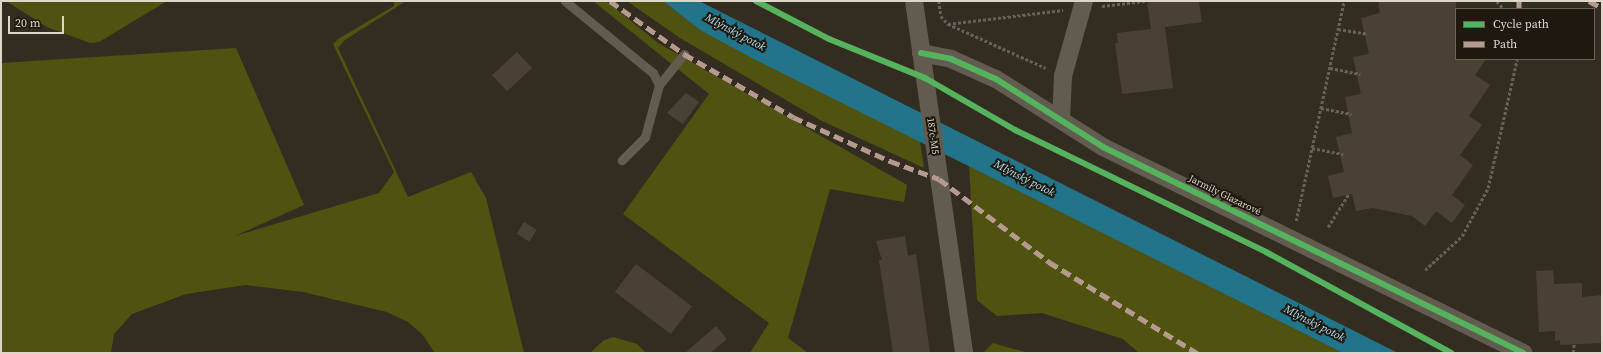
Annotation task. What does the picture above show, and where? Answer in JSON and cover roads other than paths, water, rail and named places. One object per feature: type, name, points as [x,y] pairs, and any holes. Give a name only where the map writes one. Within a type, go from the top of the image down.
[{"type":"street","name":"187c-M5","points":[[914,1],[964,353]]},
{"type":"street","points":[[1062,119],[1063,76],[1083,5]]},
{"type":"street","name":"Jarmily Glazarové","points":[[921,54],[942,56],[964,63],[996,79],[1062,119],[1103,147],[1292,238],[1523,353]]},
{"type":"lane","points":[[565,1],[653,73],[659,85]]},
{"type":"lane","points":[[622,160],[645,137],[659,85],[684,54]]},
{"type":"water","name":"Mlýnský potok","points":[[663,1],[699,1],[1398,353],[1343,353],[754,59],[700,30]]}]
